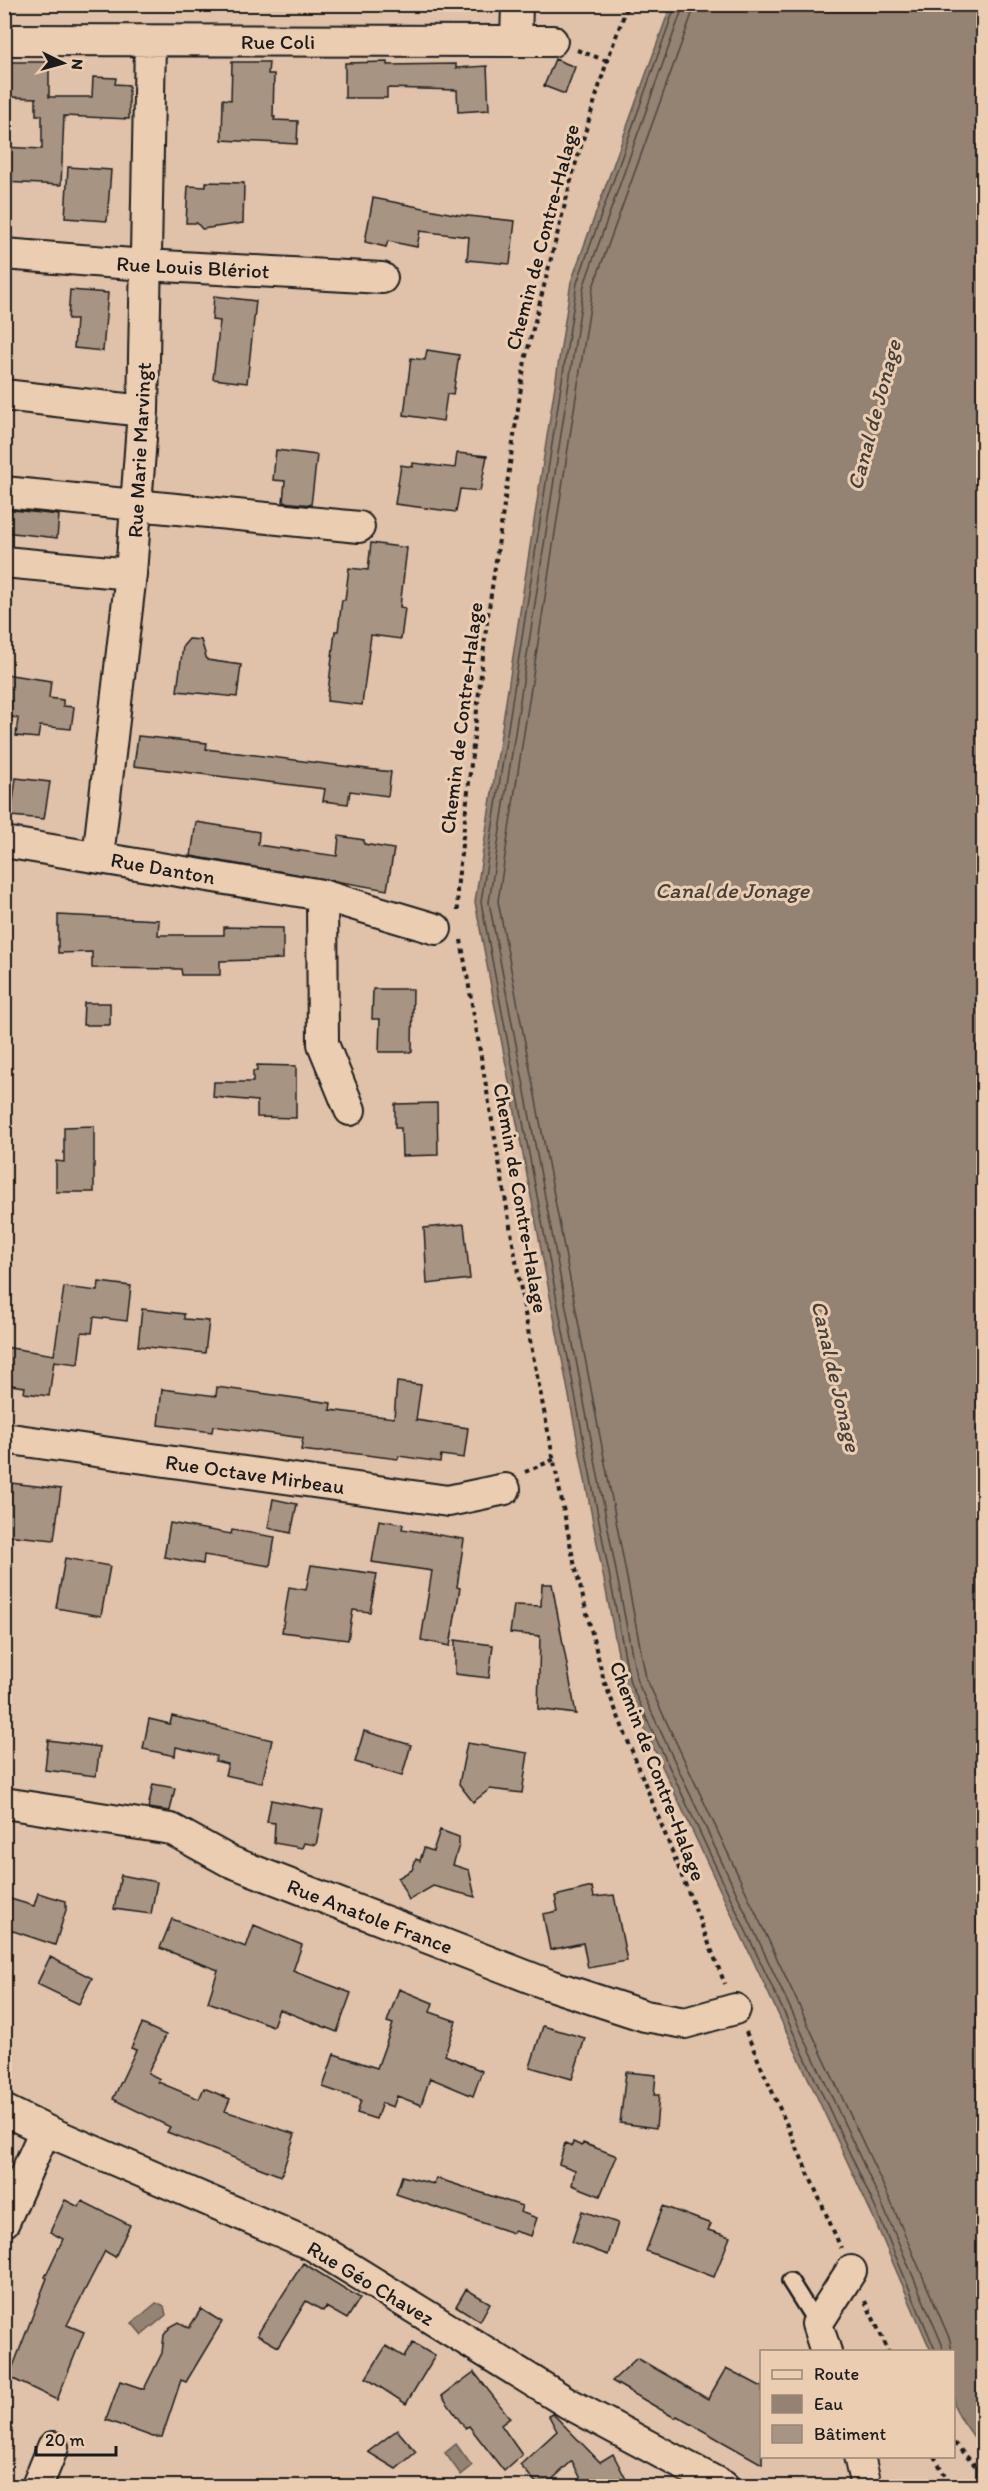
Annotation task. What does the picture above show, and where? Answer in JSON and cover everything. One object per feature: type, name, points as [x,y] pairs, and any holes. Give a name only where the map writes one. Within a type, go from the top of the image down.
[{"type":"street","points":[[516,41],[517,4]]},
{"type":"street","name":"Rue Coli","points":[[4,40],[552,41]]},
{"type":"street","name":"Rue Marie Marvingt","points":[[98,857],[137,506],[143,411],[150,42]]},
{"type":"street","name":"Rue Louis Blériot","points":[[4,254],[145,265],[382,278]]},
{"type":"street","points":[[4,395],[143,411]]},
{"type":"street","points":[[4,492],[360,527]]},
{"type":"street","points":[[4,562],[131,574]]},
{"type":"street","name":"Rue Danton","points":[[4,842],[322,895],[451,927]]},
{"type":"street","points":[[322,895],[323,1044],[350,1110]]},
{"type":"street","name":"Rue Octave Mirbeau","points":[[4,1438],[447,1501],[511,1482]]},
{"type":"street","name":"Rue Anatole France","points":[[4,1803],[171,1829],[229,1862],[548,1984],[645,2016],[686,2023],[735,2009]]},
{"type":"street","name":"Rue Géo Chavez","points":[[4,2110],[45,2130],[314,2246],[568,2403],[723,2487]]},
{"type":"street","points":[[4,2222],[45,2130]]},
{"type":"street","points":[[825,2350],[817,2324],[851,2271]]},
{"type":"street","points":[[37,2487],[53,2447]]},
{"type":"street","points":[[859,2458],[866,2487]]},
{"type":"lane","points":[[790,2281],[817,2324]]},
{"type":"path","name":"Chemin de Contre-Halage","points":[[628,4],[607,61],[574,169],[525,360],[486,629],[451,927],[573,1558],[604,1681],[735,2009],[888,2350]]},
{"type":"path","points":[[511,1482],[555,1459]]},
{"type":"path","points":[[955,2444],[984,2475]]},
{"type":"path","points":[[935,2458],[951,2487]]},
{"type":"water","name":"Canal de Jonage","points":[[671,5],[983,5],[983,2450],[955,2407],[955,2350],[931,2350],[870,2210],[624,1685],[475,902],[571,282]]},
{"type":"water","points":[[156,2303],[164,2306],[166,2315],[142,2335],[132,2323]]},
{"type":"water","points":[[456,2444],[472,2466],[461,2475],[445,2453]]},
{"type":"building","points":[[555,59],[575,67],[565,94],[544,86]]},
{"type":"building","points":[[10,62],[49,62],[49,97],[92,97],[93,77],[116,78],[115,84],[129,85],[129,119],[64,116],[61,185],[4,182],[4,147],[42,149],[42,115],[36,115],[36,98],[9,97]]},
{"type":"building","points":[[232,62],[269,62],[268,74],[274,74],[274,120],[298,121],[297,144],[222,140],[223,99],[231,100]]},
{"type":"building","points":[[387,62],[387,65],[456,64],[456,68],[487,66],[489,110],[458,112],[457,90],[387,88],[387,98],[345,98],[345,63]]},
{"type":"building","points":[[68,167],[111,170],[107,221],[65,218]]},
{"type":"building","points":[[206,182],[244,183],[243,223],[202,229],[197,223],[186,223],[188,186],[206,187]]},
{"type":"building","points":[[373,198],[459,215],[515,221],[510,264],[467,260],[469,237],[420,231],[417,247],[388,241],[386,247],[365,242]]},
{"type":"building","points":[[70,290],[108,293],[103,351],[74,348],[76,319],[68,319]]},
{"type":"building","points":[[214,296],[256,301],[247,383],[213,379],[220,321],[212,320]]},
{"type":"building","points":[[427,350],[459,355],[453,395],[447,394],[443,421],[404,415],[411,358],[425,360]]},
{"type":"building","points":[[276,450],[317,455],[311,505],[283,502],[285,481],[273,480]]},
{"type":"building","points":[[457,453],[487,456],[480,491],[460,489],[456,512],[395,504],[401,465],[413,467],[413,463],[455,468]]},
{"type":"building","points":[[4,509],[59,515],[57,538],[4,532]]},
{"type":"building","points":[[371,543],[407,548],[400,607],[405,608],[401,639],[371,635],[362,705],[327,701],[335,631],[338,631],[342,600],[345,600],[349,568],[368,570]]},
{"type":"building","points":[[189,639],[201,640],[207,660],[241,665],[237,697],[177,691],[183,646]]},
{"type":"building","points":[[4,674],[51,681],[49,698],[63,700],[63,706],[74,707],[71,729],[40,726],[38,738],[16,736],[18,718],[4,716]]},
{"type":"building","points":[[138,736],[207,743],[206,749],[391,772],[388,796],[350,791],[348,804],[323,801],[325,789],[134,766]]},
{"type":"building","points":[[16,778],[50,782],[44,819],[11,816]]},
{"type":"building","points":[[196,822],[259,832],[258,845],[337,856],[339,836],[364,840],[364,844],[394,849],[387,890],[191,856]]},
{"type":"building","points":[[58,915],[159,920],[158,935],[224,935],[224,927],[283,928],[283,959],[220,961],[220,975],[182,975],[181,969],[92,968],[92,952],[58,953]]},
{"type":"building","points":[[373,989],[413,989],[412,1052],[379,1052],[380,1019],[372,1019]]},
{"type":"building","points":[[84,1003],[110,1003],[110,1025],[83,1025]]},
{"type":"building","points":[[257,1065],[296,1066],[296,1118],[257,1117],[257,1101],[213,1097],[214,1082],[253,1082],[253,1071],[257,1071]]},
{"type":"building","points":[[437,1103],[438,1155],[402,1156],[401,1128],[395,1128],[395,1104]]},
{"type":"building","points":[[94,1126],[94,1192],[56,1192],[56,1161],[64,1162],[64,1127]]},
{"type":"building","points":[[464,1224],[470,1279],[427,1284],[424,1228]]},
{"type":"building","points":[[99,1282],[131,1286],[127,1321],[94,1317],[92,1333],[82,1332],[78,1364],[54,1361],[49,1396],[24,1393],[25,1387],[4,1384],[4,1347],[54,1355],[64,1287],[98,1291]]},
{"type":"building","points":[[142,1309],[184,1314],[184,1319],[209,1321],[205,1353],[138,1346]]},
{"type":"building","points":[[397,1382],[421,1385],[416,1420],[468,1428],[464,1458],[441,1455],[440,1462],[399,1456],[398,1459],[334,1451],[318,1452],[301,1450],[303,1438],[213,1426],[212,1432],[158,1425],[162,1389],[216,1396],[217,1387],[331,1403],[330,1410],[394,1418]]},
{"type":"building","points":[[11,1483],[61,1489],[54,1540],[5,1535]]},
{"type":"building","points":[[273,1499],[297,1504],[291,1533],[268,1528]]},
{"type":"building","points":[[379,1520],[403,1524],[402,1529],[464,1539],[457,1587],[460,1588],[450,1646],[421,1640],[432,1571],[372,1562]]},
{"type":"building","points":[[170,1523],[231,1534],[232,1530],[275,1537],[270,1566],[204,1555],[203,1564],[164,1557]]},
{"type":"building","points":[[65,1558],[110,1566],[101,1616],[56,1608]]},
{"type":"building","points":[[311,1565],[377,1574],[370,1612],[353,1610],[348,1640],[282,1632],[289,1587],[306,1590]]},
{"type":"building","points":[[542,1584],[552,1584],[576,1714],[538,1709],[540,1636],[510,1633],[514,1605],[541,1606]]},
{"type":"building","points":[[455,1640],[493,1645],[489,1678],[455,1674]]},
{"type":"building","points":[[172,1716],[272,1740],[262,1783],[225,1775],[228,1764],[215,1761],[216,1756],[176,1747],[175,1756],[143,1749],[149,1719],[170,1724]]},
{"type":"building","points":[[364,1731],[411,1745],[402,1776],[355,1762]]},
{"type":"building","points":[[48,1740],[100,1747],[96,1776],[45,1770]]},
{"type":"building","points":[[467,1743],[528,1753],[522,1793],[490,1789],[473,1802],[459,1784]]},
{"type":"building","points":[[153,1784],[175,1788],[170,1811],[148,1808]]},
{"type":"building","points":[[271,1800],[323,1810],[316,1845],[304,1843],[302,1848],[274,1843],[275,1823],[267,1822]]},
{"type":"building","points":[[440,1830],[459,1837],[453,1865],[469,1870],[475,1897],[433,1886],[409,1900],[398,1878],[412,1870],[416,1859],[420,1861],[424,1848],[433,1851]]},
{"type":"building","points":[[121,1875],[157,1882],[151,1914],[114,1909]]},
{"type":"building","points":[[592,1887],[594,1897],[614,1895],[627,1961],[588,1968],[583,1943],[550,1950],[543,1914],[558,1911],[555,1896]]},
{"type":"building","points":[[38,1893],[66,1901],[66,1910],[55,1945],[4,1928],[4,1897],[34,1906]]},
{"type":"building","points":[[172,1919],[246,1947],[254,1925],[302,1945],[293,1971],[351,1993],[337,2032],[279,2009],[273,2026],[208,2002],[218,1970],[160,1948]]},
{"type":"building","points":[[50,1957],[92,1978],[79,2004],[37,1984]]},
{"type":"building","points":[[399,1989],[433,2003],[430,2012],[456,2021],[445,2055],[482,2071],[473,2096],[430,2078],[421,2105],[397,2096],[393,2107],[382,2103],[376,2119],[357,2113],[361,2100],[323,2087],[334,2054],[377,2068],[393,2024],[387,2022]]},
{"type":"building","points":[[142,2024],[166,2035],[148,2073],[160,2079],[158,2082],[199,2099],[204,2088],[230,2099],[225,2111],[295,2134],[281,2176],[167,2132],[170,2127],[113,2099],[136,2050],[131,2048]]},
{"type":"building","points":[[543,2026],[585,2038],[572,2079],[530,2067]]},
{"type":"building","points":[[626,2072],[656,2075],[654,2095],[659,2095],[656,2128],[620,2123]]},
{"type":"building","points":[[573,2142],[582,2146],[583,2143],[617,2156],[600,2196],[572,2185],[575,2170],[559,2164],[565,2143],[572,2146]]},
{"type":"building","points":[[402,2176],[434,2184],[436,2178],[522,2206],[520,2212],[537,2218],[531,2236],[514,2231],[513,2233],[396,2194]]},
{"type":"building","points":[[65,2200],[79,2207],[82,2201],[130,2225],[115,2257],[105,2251],[67,2325],[84,2332],[57,2400],[9,2377],[47,2278],[45,2277],[63,2239],[50,2232]]},
{"type":"building","points":[[663,2206],[711,2224],[708,2230],[730,2237],[714,2277],[646,2251]]},
{"type":"building","points":[[582,2211],[618,2223],[608,2255],[572,2242]]},
{"type":"building","points":[[303,2263],[360,2298],[347,2319],[326,2307],[323,2311],[306,2301],[278,2347],[257,2335]]},
{"type":"building","points":[[466,2289],[490,2303],[480,2321],[456,2306]]},
{"type":"building","points":[[201,2309],[222,2322],[186,2382],[181,2380],[162,2437],[153,2437],[106,2420],[120,2381],[144,2389],[162,2353],[164,2335],[170,2327],[179,2322],[189,2328]]},
{"type":"building","points":[[413,2343],[435,2356],[406,2404],[366,2378],[386,2346],[404,2357]]},
{"type":"building","points":[[637,2358],[708,2399],[726,2368],[760,2386],[760,2458],[762,2458],[762,2464],[677,2416],[675,2418],[612,2381]]},
{"type":"building","points":[[474,2372],[510,2418],[501,2425],[522,2455],[504,2471],[469,2426],[465,2428],[442,2396]]},
{"type":"building","points":[[553,2414],[600,2462],[613,2454],[630,2487],[585,2487],[572,2461],[544,2487],[540,2487],[520,2465],[557,2431],[549,2416]]},
{"type":"building","points":[[397,2430],[416,2452],[396,2469],[368,2452]]}]
